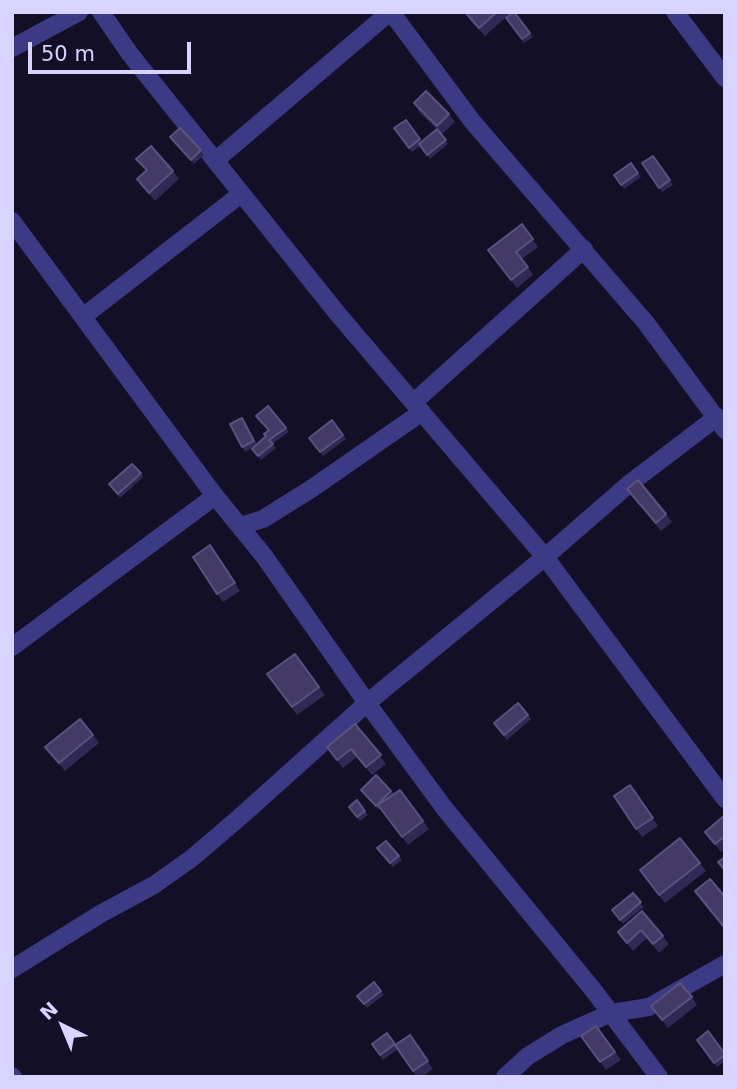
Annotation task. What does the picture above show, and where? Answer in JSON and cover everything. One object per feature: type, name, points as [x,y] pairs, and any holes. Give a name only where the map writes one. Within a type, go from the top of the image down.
[{"type":"street","points":[[12,48],[79,12]]},
{"type":"street","points":[[101,12],[130,54],[337,313],[545,557],[725,799]]},
{"type":"street","points":[[12,970],[102,913],[154,885],[192,858],[367,703],[545,557],[629,484],[721,424],[646,323],[472,121],[391,12],[216,160]]},
{"type":"street","points":[[674,12],[725,78]]},
{"type":"street","points":[[83,316],[241,194]]},
{"type":"street","points":[[12,221],[215,496],[264,556],[445,809],[611,1013],[659,1077]]},
{"type":"street","points":[[240,527],[262,519],[312,489],[418,407],[584,249]]},
{"type":"street","points":[[12,648],[215,496]]},
{"type":"street","points":[[505,1077],[544,1045],[611,1013],[649,1007],[725,964]]},
{"type":"building","points":[[465,12],[497,12],[479,28]]},
{"type":"building","points":[[514,12],[530,33],[522,39],[506,18]]},
{"type":"building","points":[[426,91],[449,114],[437,126],[414,103]]},
{"type":"building","points":[[406,120],[420,139],[409,148],[394,128]]},
{"type":"building","points":[[180,128],[201,150],[191,160],[170,137]]},
{"type":"building","points":[[437,129],[446,140],[427,155],[419,144]]},
{"type":"building","points":[[151,146],[173,171],[149,193],[137,179],[147,170],[136,159]]},
{"type":"building","points":[[653,156],[670,180],[659,188],[642,163]]},
{"type":"building","points":[[631,163],[638,173],[621,185],[614,175]]},
{"type":"building","points":[[522,224],[533,239],[516,252],[528,267],[511,280],[488,250]]},
{"type":"building","points":[[268,406],[286,428],[269,440],[273,444],[258,456],[252,449],[269,430],[256,416]]},
{"type":"building","points":[[242,418],[254,441],[242,447],[230,424]]},
{"type":"building","points":[[332,420],[343,435],[320,452],[309,438]]},
{"type":"building","points":[[132,464],[141,473],[118,494],[109,484]]},
{"type":"building","points":[[638,480],[666,514],[656,523],[627,489]]},
{"type":"building","points":[[210,545],[235,583],[217,594],[193,557]]},
{"type":"building","points":[[295,654],[319,687],[292,707],[267,674]]},
{"type":"building","points":[[518,703],[528,715],[504,735],[494,723]]},
{"type":"building","points":[[80,719],[93,735],[59,763],[45,747]]},
{"type":"building","points":[[355,724],[381,755],[366,767],[351,749],[337,760],[327,747]]},
{"type":"building","points":[[376,775],[391,791],[376,806],[361,790]]},
{"type":"building","points":[[630,785],[653,818],[636,829],[614,796]]},
{"type":"building","points":[[400,790],[423,821],[402,837],[378,805]]},
{"type":"building","points":[[357,800],[365,811],[357,817],[349,807]]},
{"type":"building","points":[[725,815],[725,836],[715,844],[705,832]]},
{"type":"building","points":[[680,838],[700,863],[659,895],[640,870]]},
{"type":"building","points":[[386,841],[399,856],[390,863],[377,848]]},
{"type":"building","points":[[725,857],[724,868],[725,870],[718,862]]},
{"type":"building","points":[[710,879],[725,897],[724,927],[695,891]]},
{"type":"building","points":[[633,893],[641,902],[620,920],[612,910]]},
{"type":"building","points":[[642,911],[663,936],[653,944],[641,930],[627,943],[618,932]]},
{"type":"building","points":[[374,982],[381,991],[364,1004],[357,996]]},
{"type":"building","points":[[680,983],[692,997],[662,1020],[651,1006]]},
{"type":"building","points":[[596,1026],[615,1052],[600,1062],[581,1036]]},
{"type":"building","points":[[708,1031],[725,1054],[714,1063],[697,1040]]},
{"type":"building","points":[[387,1033],[395,1044],[380,1055],[372,1044]]},
{"type":"building","points":[[410,1035],[428,1061],[413,1071],[395,1045]]}]
